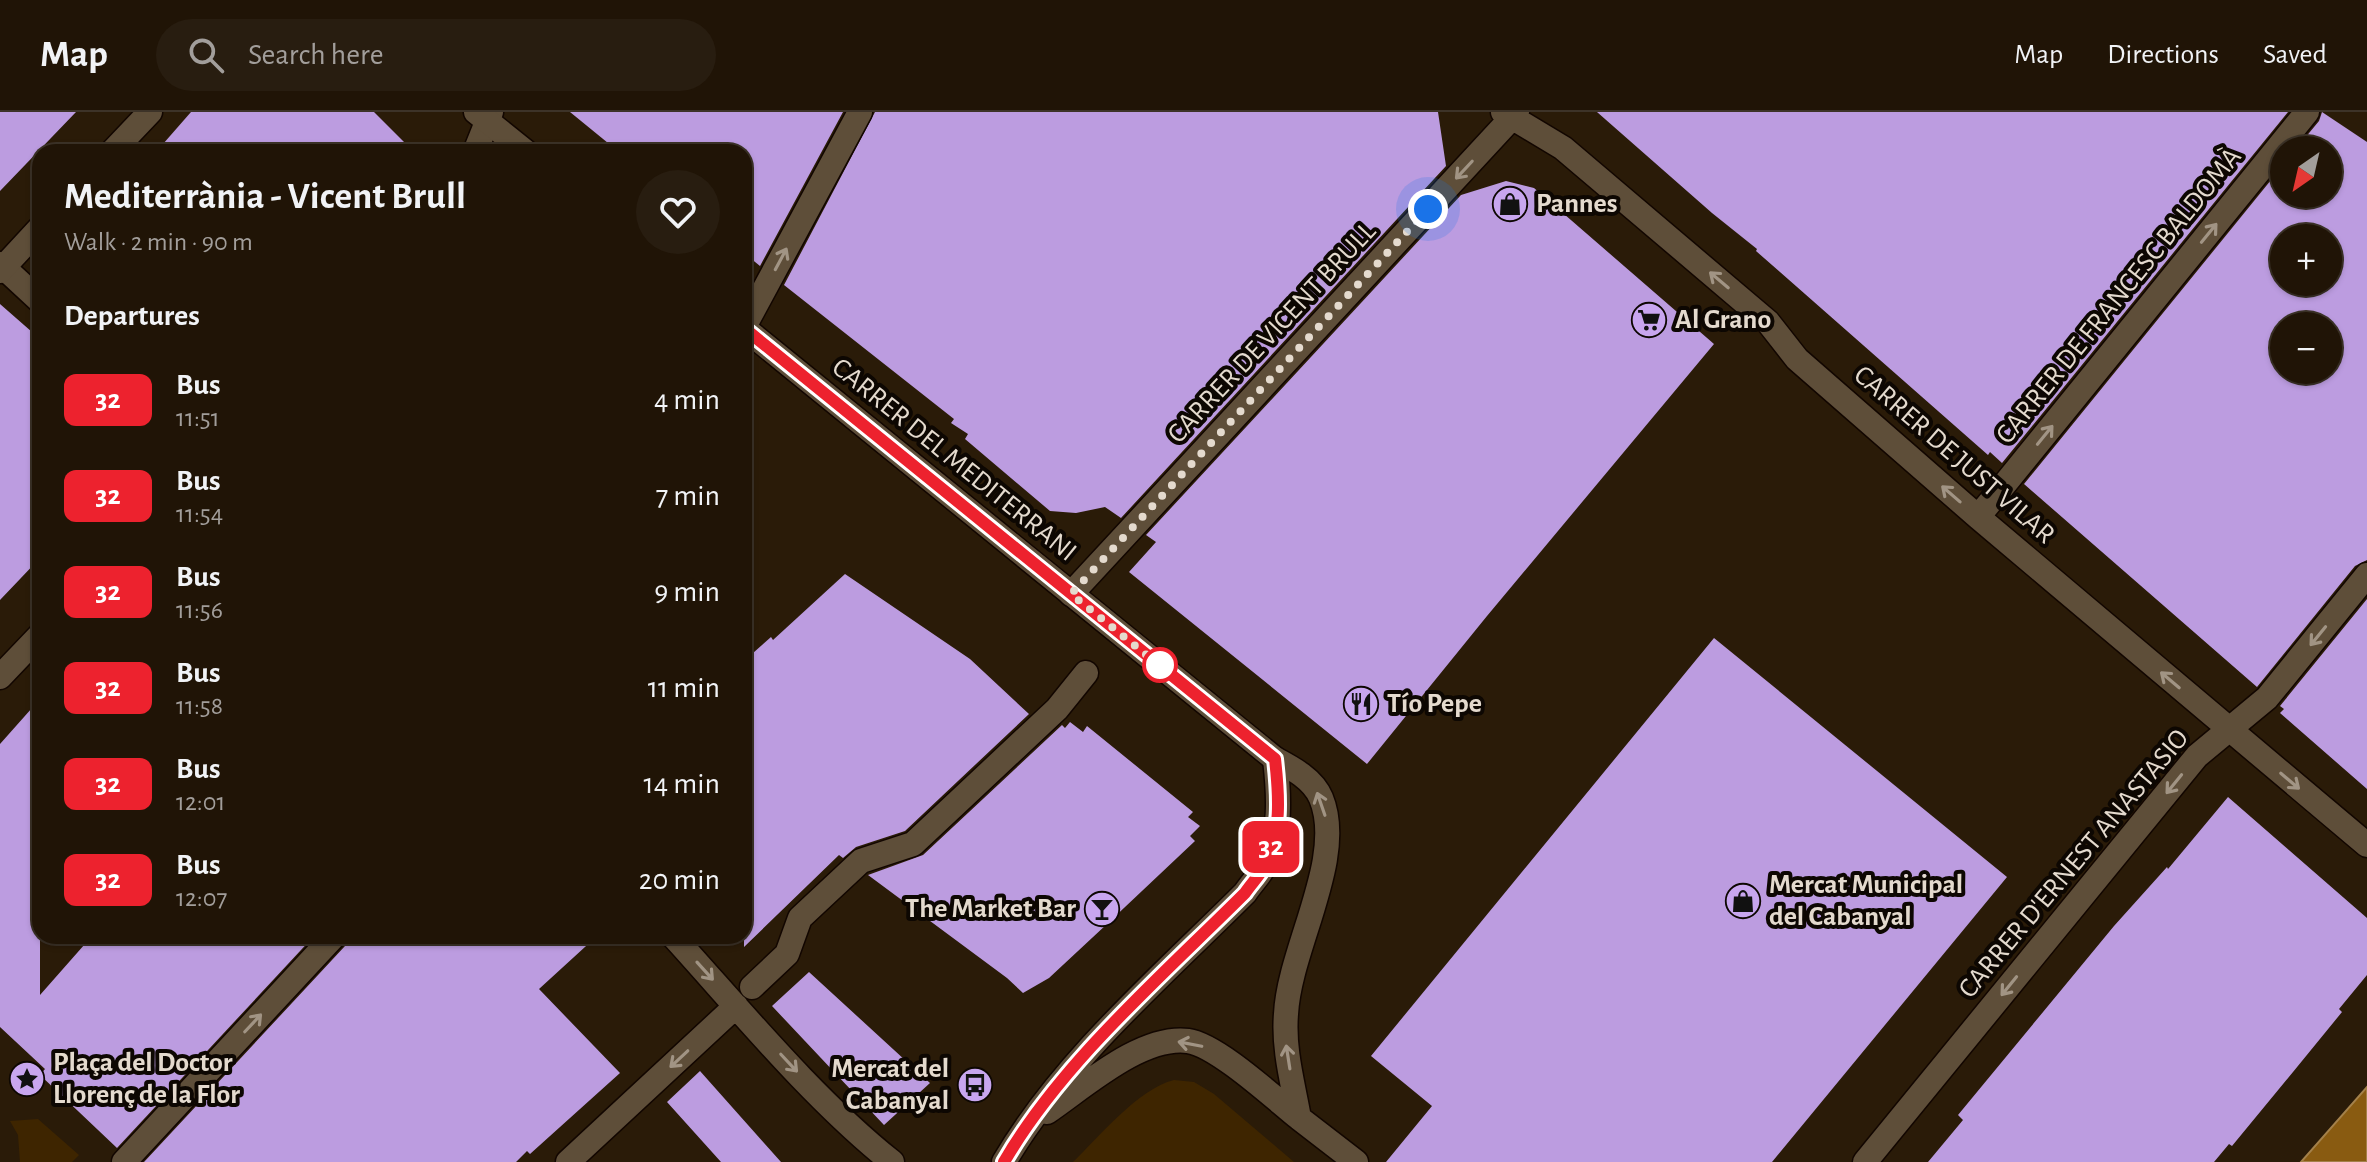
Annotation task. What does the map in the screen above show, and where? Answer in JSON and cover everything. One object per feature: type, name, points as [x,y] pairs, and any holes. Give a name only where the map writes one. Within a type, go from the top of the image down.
[{"type":"street","points":[[120,144],[150,112]]},
{"type":"street","points":[[752,313],[860,112]]},
{"type":"street","name":"CARRER DE FRANCESC BALDOMÀ","points":[[1978,517],[2307,112]]},
{"type":"street","name":"CARRER DE JUST VILAR","points":[[1511,114],[1563,148],[1768,322],[1797,359],[1978,517],[2367,845]]},
{"type":"street","name":"CARRER DE VICENT BRULL","points":[[1071,594],[1511,114]]},
{"type":"street","points":[[477,144],[485,115],[517,144]]},
{"type":"street","points":[[32,236],[1,268],[32,294]]},
{"type":"street","name":"CARRER DEL MEDITERRANI","points":[[752,335],[1275,759],[1300,771],[1321,796],[1329,832],[1322,875],[1298,950],[1286,1014],[1286,1049],[1299,1118]]},
{"type":"street","name":"CARRER D'ERNEST ANASTASIO","points":[[1865,1162],[2197,756],[2267,698],[2367,575]]},
{"type":"street","points":[[0,677],[32,643]]},
{"type":"street","points":[[568,1162],[787,954],[800,918],[861,861],[913,844],[1057,709],[1086,673]]},
{"type":"street","points":[[1004,1162],[1023,1129],[1086,1053],[1245,893],[1265,865],[1277,826],[1279,792],[1275,759]]},
{"type":"street","points":[[124,1162],[327,944]]},
{"type":"street","points":[[682,944],[744,996],[865,1141],[892,1162]]},
{"type":"street","points":[[1023,1129],[1133,1053],[1166,1042],[1189,1041],[1215,1052],[1356,1162]]},
{"type":"shaded area","points":[[1174,1080],[1194,1082],[1214,1094],[1294,1162],[1073,1162],[1133,1103],[1160,1085]]},
{"type":"shaded area","points":[[2367,1087],[2367,1162],[2301,1162]]},
{"type":"shaded area","points":[[38,1119],[79,1155],[72,1162],[20,1162],[18,1135],[10,1121]]},
{"type":"building","points":[[0,112],[76,112],[45,144],[32,144],[32,158],[0,191]]},
{"type":"building","points":[[191,112],[374,112],[406,144],[163,144]]},
{"type":"building","points":[[570,112],[843,112],[760,266],[752,260],[752,144],[609,144]]},
{"type":"building","points":[[875,112],[1438,112],[1446,166],[1121,518],[1105,507],[1076,513],[1050,511],[965,439],[968,434],[951,423],[954,419],[784,285]]},
{"type":"building","points":[[1597,112],[2288,112],[2002,463],[1990,452],[1988,455],[1757,249]]},
{"type":"building","points":[[2322,112],[2367,142],[2367,560],[2355,566],[2257,687],[2024,484],[2270,181],[2270,208],[2342,208],[2342,136],[2307,136]]},
{"type":"building","points":[[1506,181],[1534,188],[1714,344],[1367,764],[1129,572],[1156,542],[1146,535],[1461,195]]},
{"type":"building","points":[[0,304],[32,332],[32,566],[0,600]]},
{"type":"building","points":[[845,574],[970,659],[1029,714],[905,831],[856,847],[843,858],[839,855],[752,939],[752,654],[771,637],[773,640]]},
{"type":"building","points":[[2367,599],[2367,789],[2280,713],[2284,709],[2280,706]]},
{"type":"building","name":"Mercat Municipal del Cabanyal","points":[[1714,638],[2007,877],[1772,1162],[1386,1162],[1432,1106],[1371,1056]]},
{"type":"building","points":[[32,708],[32,944],[40,944],[40,995],[85,944],[307,944],[117,1148],[40,1075],[45,1069],[0,1027],[0,744]]},
{"type":"building","points":[[1070,722],[1083,732],[1087,726],[1193,812],[1188,817],[1200,826],[1190,836],[1195,841],[1049,978],[1023,993],[868,875],[923,855],[1062,725],[1065,728]]},
{"type":"building","points":[[2228,797],[2367,918],[2367,975],[2339,1009],[2342,1012],[2293,1072],[2232,1146],[2229,1144],[2214,1162],[1928,1162],[1963,1120],[1958,1115],[2114,926],[2168,869]]},
{"type":"building","points":[[588,944],[539,989],[620,1073],[530,1154],[527,1151],[516,1162],[144,1162],[345,946]]},
{"type":"building","points":[[809,972],[930,1083],[884,1125],[772,1006]]},
{"type":"building","points":[[700,1071],[781,1162],[721,1162],[667,1102]]},
{"type":"bus line","name":"32","points":[[752,334],[1275,759],[1279,792],[1277,826],[1265,865],[1245,893],[1086,1053],[1023,1129],[1004,1162]]},
{"type":"place","name":"Pannes","points":[[1510,204]]},
{"type":"place","name":"Al Grano","points":[[1649,320]]},
{"type":"place","name":"Tío Pepe","points":[[1361,704]]},
{"type":"place","name":"Mercat Municipal del Cabanyal","points":[[1743,901]]},
{"type":"place","name":"The Market Bar","points":[[1102,909]]},
{"type":"place","name":"Plaça del Doctor Llorenç de la Flor","points":[[27,1079]]},
{"type":"place","name":"Mercat del Cabanyal","points":[[975,1085]]},
{"type":"route","points":[[1160,665],[1164,669],[1071,594],[1428,209]]}]
